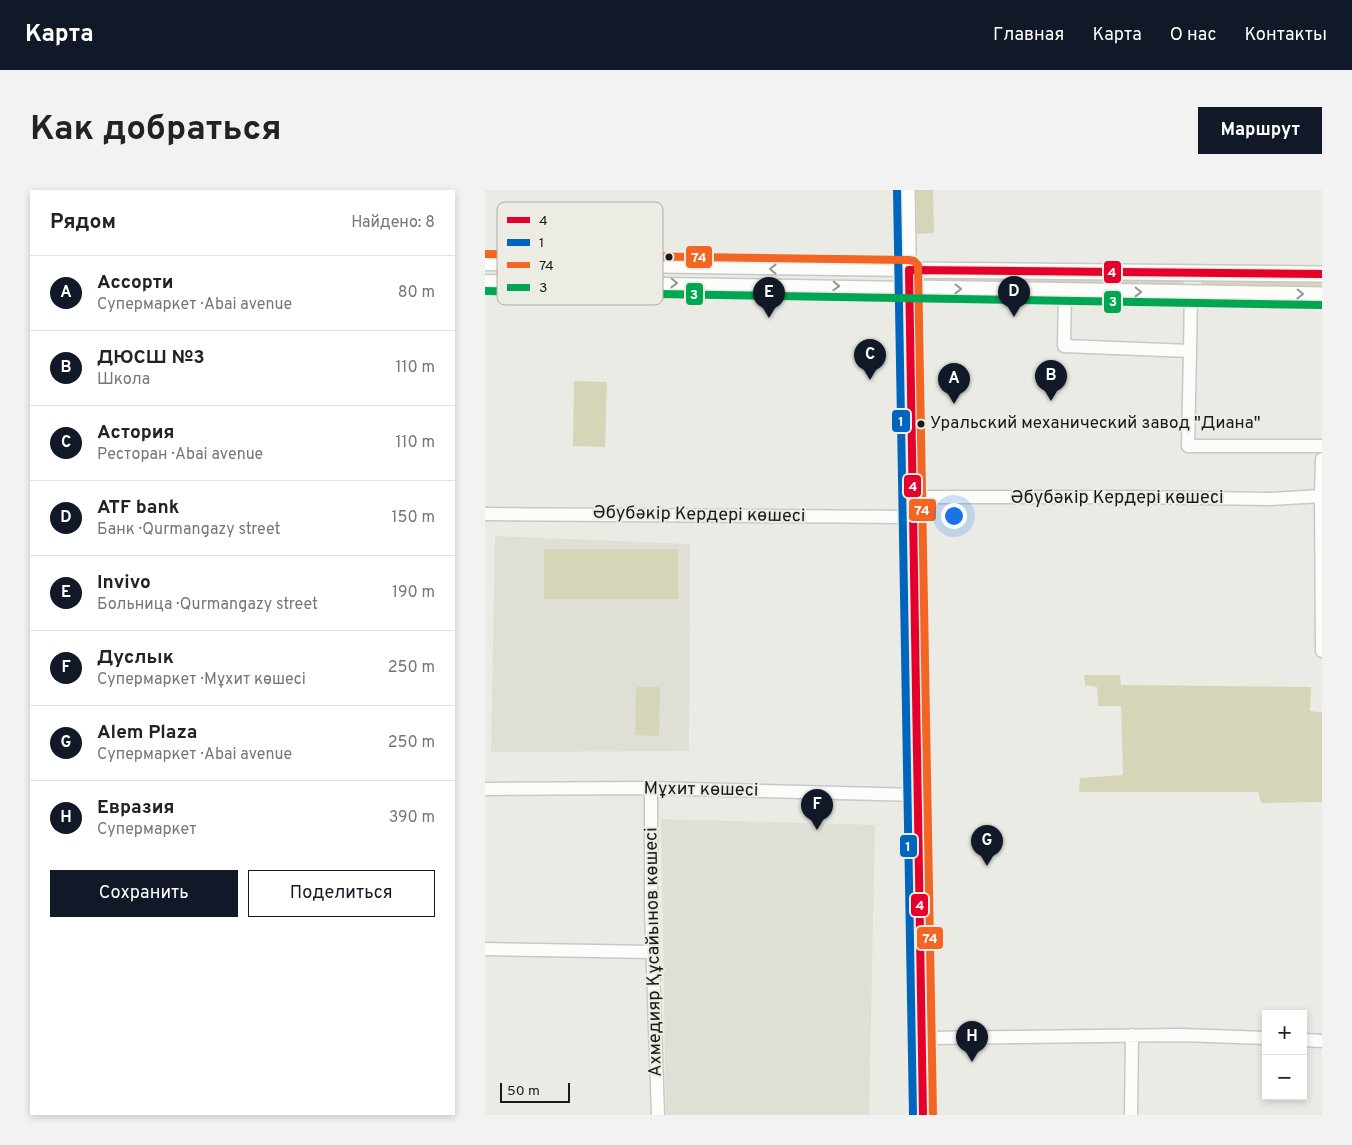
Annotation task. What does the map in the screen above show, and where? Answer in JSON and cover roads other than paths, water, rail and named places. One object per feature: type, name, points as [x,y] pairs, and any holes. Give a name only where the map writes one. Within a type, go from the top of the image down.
[{"type":"main road","points":[[907,190],[923,1115]]},
{"type":"main road","points":[[909,270],[1322,274]]},
{"type":"main road","points":[[1191,292],[1192,272]]},
{"type":"main road","points":[[909,288],[1322,295]]},
{"type":"street","points":[[663,267],[909,270]]},
{"type":"street","points":[[663,283],[909,288]]},
{"type":"street","points":[[1065,290],[1064,346],[1190,351]]},
{"type":"street","points":[[1191,292],[1188,446],[1322,446]]},
{"type":"street","points":[[1322,460],[1322,652]]},
{"type":"street","name":"Әбубәкір Кердері көшесі","points":[[913,497],[1269,499],[1321,496]]},
{"type":"street","name":"Әбубәкір Кердері көшесі","points":[[485,514],[913,517]]},
{"type":"street","name":"Мұхит көшесі","points":[[485,788],[651,788],[918,795]]},
{"type":"street","name":"Ахмедияр Құсайынов көшесі","points":[[651,788],[652,952],[657,1115]]},
{"type":"street","points":[[485,949],[652,952]]},
{"type":"street","points":[[1131,1115],[1132,1035]]},
{"type":"street","points":[[922,1038],[1132,1035],[1262,1038]]},
{"type":"street","points":[[1307,1040],[1322,1041]]},
{"type":"place","name":"ATF bank","points":[[1014,317]]},
{"type":"place","name":"Invivo","points":[[769,318]]},
{"type":"place","name":"Астория","points":[[870,380]]},
{"type":"place","name":"ДЮСШ №3","points":[[1051,401]]},
{"type":"place","name":"Ассорти","points":[[954,404]]},
{"type":"place","name":"Уральский механический завод \"Диана\"","points":[[921,424]]},
{"type":"place","name":"Дуслык","points":[[817,830]]},
{"type":"place","name":"Alem Plaza","points":[[987,866]]},
{"type":"place","name":"Евразия","points":[[972,1062]]}]
